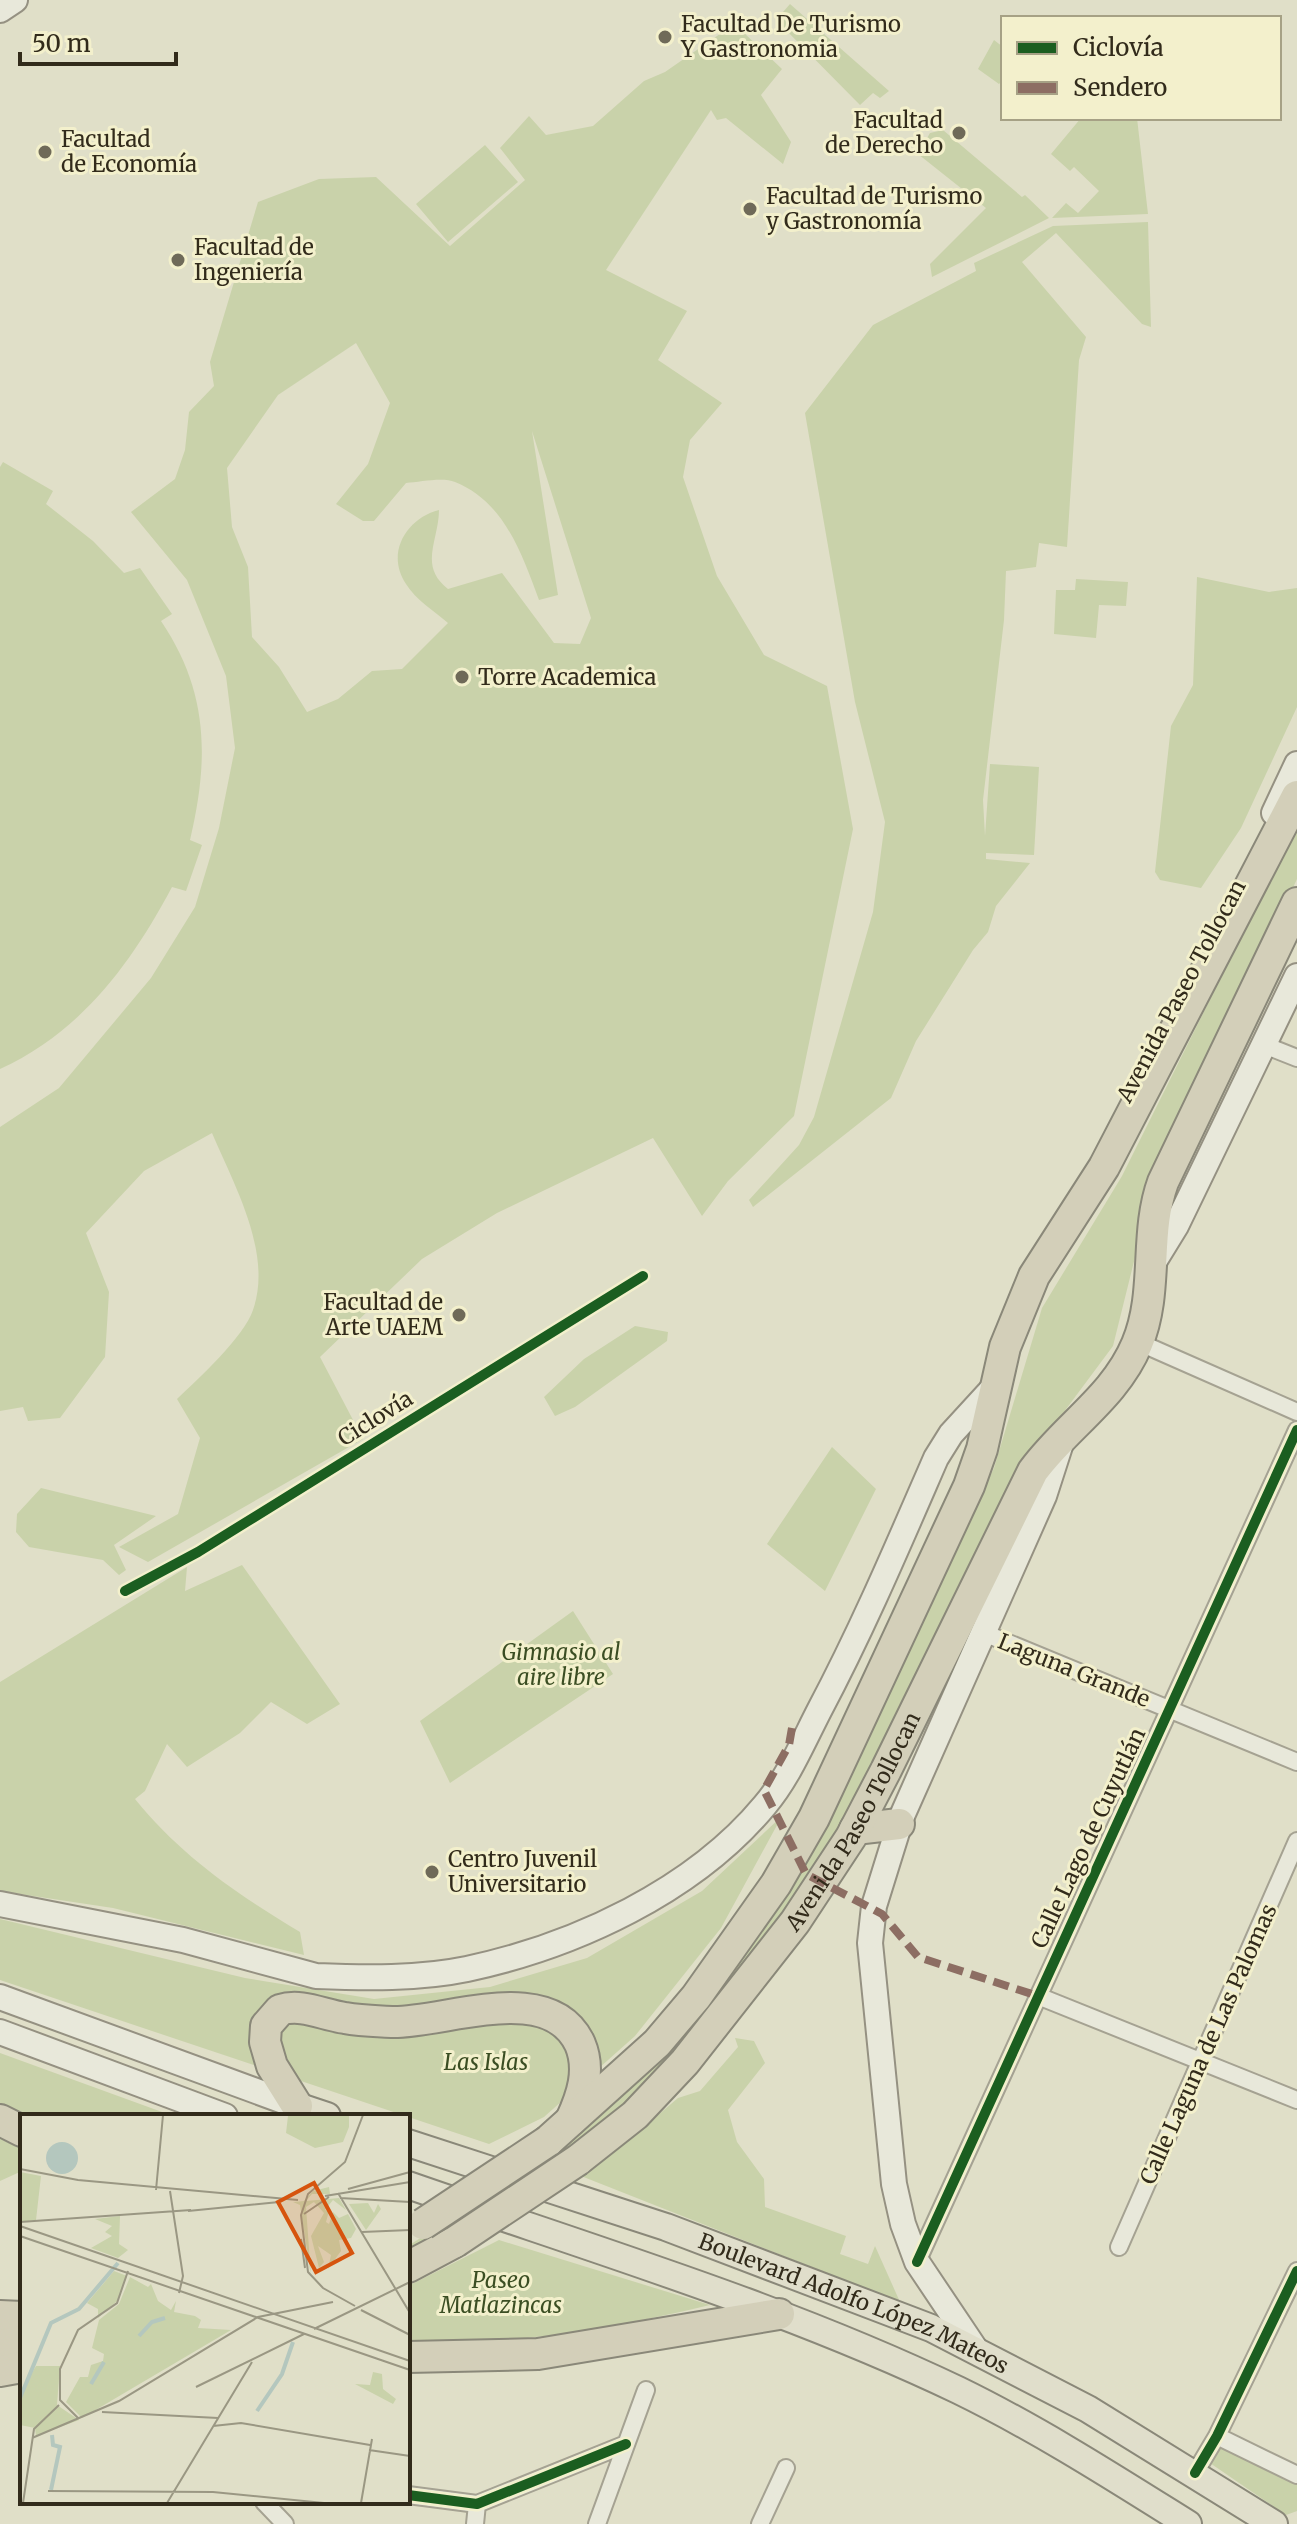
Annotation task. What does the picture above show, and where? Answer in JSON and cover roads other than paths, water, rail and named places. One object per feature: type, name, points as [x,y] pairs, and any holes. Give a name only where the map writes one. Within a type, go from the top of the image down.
[{"type":"highway","name":"Avenida Paseo Tollocan","points":[[416,2227],[559,2132],[657,2043],[696,1997],[776,1884],[814,1818],[969,1486],[985,1438],[1005,1347],[1034,1276],[1110,1157],[1297,796]]},
{"type":"highway","name":"Avenida Paseo Tollocan","points":[[410,2266],[455,2242],[578,2160],[635,2115],[685,2062],[751,1983],[855,1829],[1019,1495],[1033,1471],[1063,1434],[1115,1384],[1138,1342],[1152,1265],[1151,1222],[1163,1182],[1297,903]]},
{"type":"highway","points":[[855,1829],[899,1824]]},
{"type":"highway","points":[[297,2106],[267,2050],[266,2026],[280,2010],[310,2009],[342,2018],[415,2022],[522,2007],[562,2021],[582,2049],[586,2074],[559,2132]]},
{"type":"highway","points":[[0,2120],[20,2130]]},
{"type":"highway","points":[[410,2357],[538,2354],[779,2314]]},
{"type":"highway","points":[[0,2316],[20,2317]]},
{"type":"highway","points":[[0,2345],[20,2341]]},
{"type":"highway","points":[[0,2371],[20,2367]]},
{"type":"main road","points":[[0,10],[15,0]]},
{"type":"main road","name":"Avenida Paseo Tollocan","points":[[1070,1220],[1104,1135],[1213,934],[1297,764]]},
{"type":"main road","name":"Avenida Paseo Tollocan","points":[[1152,1265],[1176,1226],[1297,976]]},
{"type":"main road","points":[[0,1904],[183,1940],[316,1976],[338,1977],[465,1969],[560,1941],[612,1919],[702,1864],[766,1804],[786,1774],[863,1627],[936,1458],[951,1434],[995,1386]]},
{"type":"main road","points":[[974,2347],[917,2262],[894,2184],[870,1943],[874,1906],[899,1824],[1044,1496],[1063,1434]]},
{"type":"main road","points":[[0,1997],[321,2114]]},
{"type":"main road","points":[[0,2032],[220,2114]]},
{"type":"main road","name":"Boulevard Adolfo López Mateos","points":[[410,2144],[666,2227],[974,2347],[1195,2473],[1274,2524]]},
{"type":"main road","name":"Boulevard Adolfo López Mateos","points":[[410,2186],[779,2314],[959,2391],[1056,2442],[1188,2524]]},
{"type":"street","points":[[1264,1045],[1297,1058]]},
{"type":"street","points":[[1138,1342],[1297,1412]]},
{"type":"street","name":"Calle Lago de Cuyutlán","points":[[917,2262],[1297,1430]]},
{"type":"street","name":"Laguna Grande","points":[[984,1633],[1297,1762]]},
{"type":"street","name":"Calle Laguna de Las Palomas","points":[[1119,2247],[1297,1841]]},
{"type":"street","points":[[1038,1996],[1297,2100]]},
{"type":"street","points":[[1195,2473],[1217,2436],[1297,2271]]},
{"type":"street","points":[[597,2524],[646,2390]]},
{"type":"street","points":[[1217,2436],[1297,2475]]},
{"type":"street","points":[[410,2495],[477,2504],[626,2444]]},
{"type":"street","points":[[760,2524],[786,2468]]},
{"type":"street","points":[[266,2504],[285,2524]]},
{"type":"street","points":[[475,2524],[477,2504]]},
{"type":"place","name":"Facultad De Turismo Y Gastronomia","points":[[665,37]]},
{"type":"place","name":"Facultad de Derecho","points":[[959,133]]},
{"type":"place","name":"Facultad de Economía","points":[[45,152]]},
{"type":"place","name":"Facultad de Turismo y Gastronomía","points":[[750,209]]},
{"type":"place","name":"Facultad de Ingeniería","points":[[178,260]]},
{"type":"place","name":"Torre Academica","points":[[462,677]]},
{"type":"place","name":"Facultad de Arte UAEM","points":[[459,1315]]},
{"type":"place","name":"Centro Juvenil Universitario","points":[[432,1872]]},
{"type":"park label","name":"Gimnasio al aire libre","points":[[561,1664]]},
{"type":"park label","name":"Las Islas","points":[[486,2062]]},
{"type":"park label","name":"Paseo Matlazincas","points":[[501,2292]]}]
